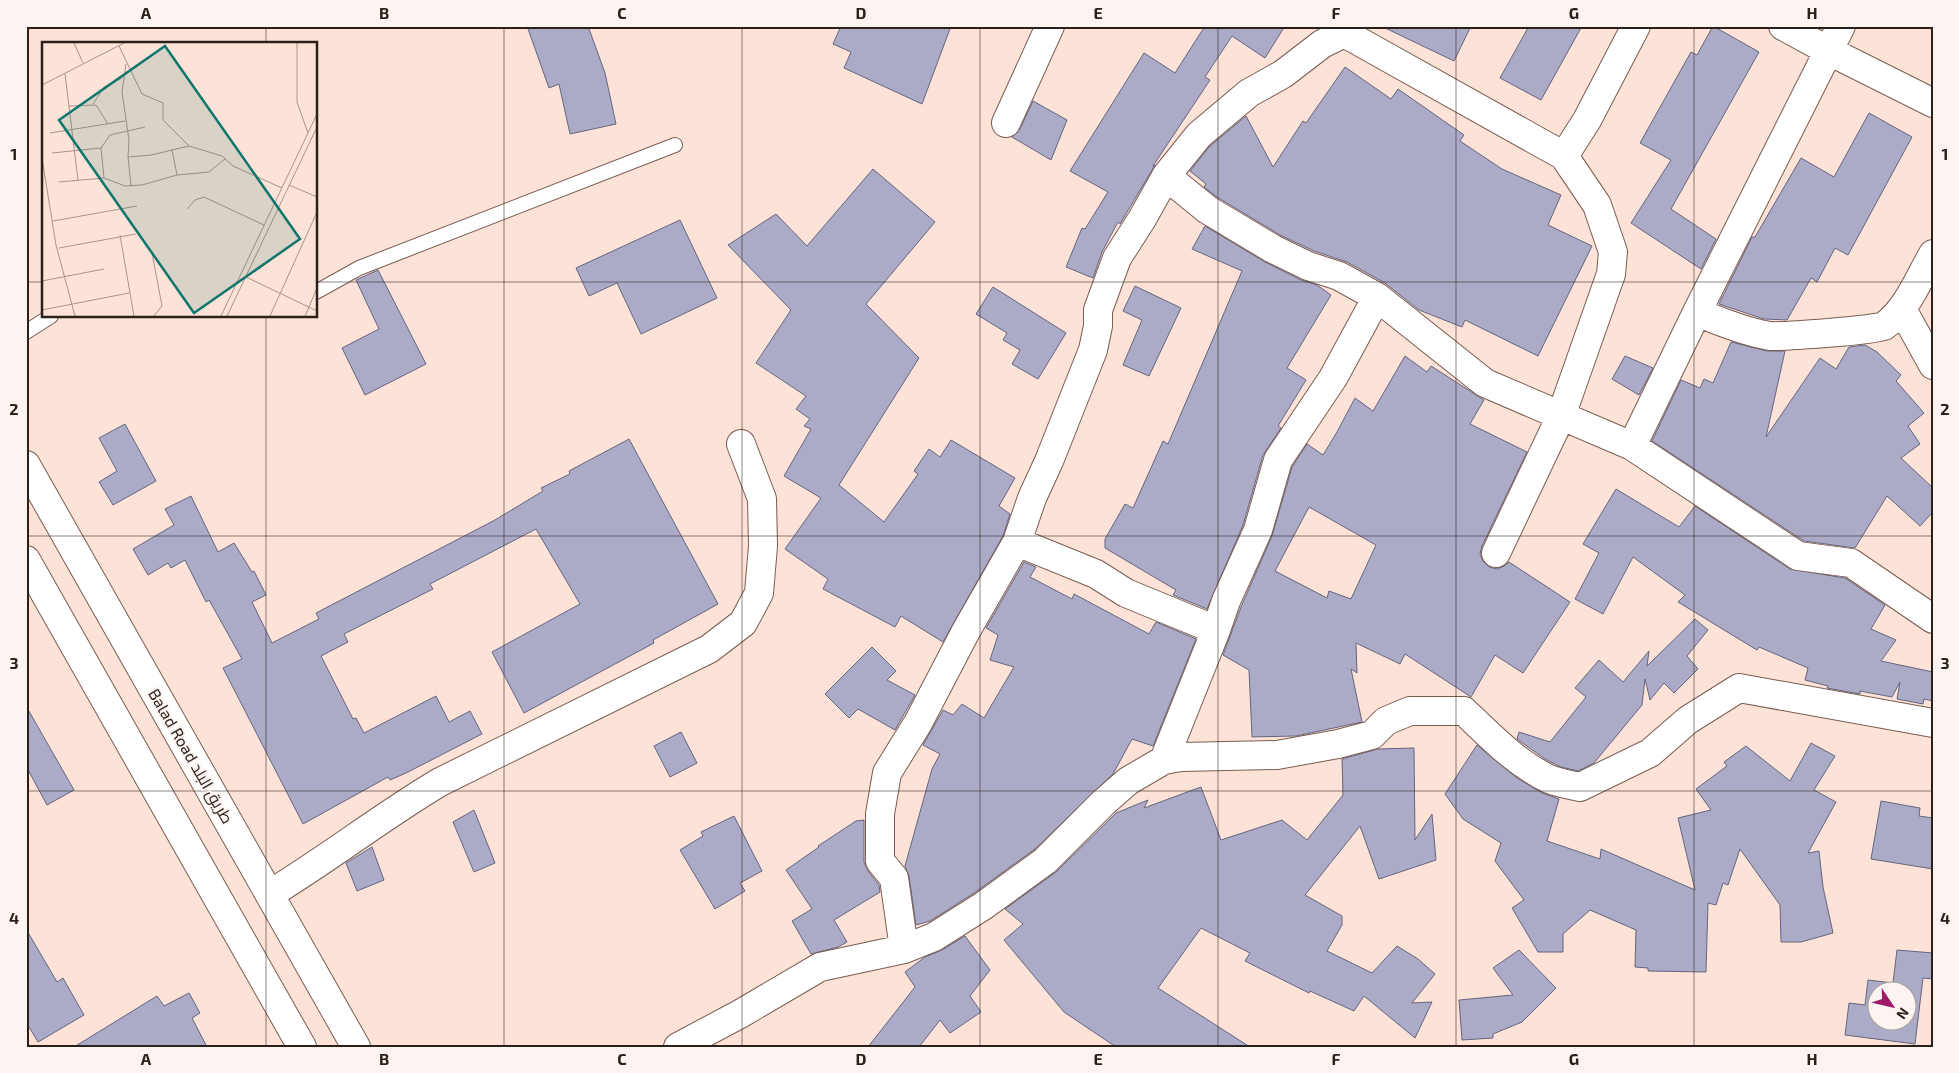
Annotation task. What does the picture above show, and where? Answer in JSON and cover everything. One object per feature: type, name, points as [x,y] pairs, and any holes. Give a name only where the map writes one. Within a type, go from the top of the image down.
[{"type":"main road","points":[[1006,123],[1050,26]]},
{"type":"main road","points":[[1564,156],[1587,120],[1636,26]]},
{"type":"main road","points":[[1783,26],[1933,103]]},
{"type":"main road","points":[[1632,446],[1697,312],[1841,26]]},
{"type":"main road","points":[[904,949],[894,878],[880,861],[880,814],[886,773],[918,723],[966,631],[1017,542],[1032,498],[1049,461],[1093,350],[1098,326],[1098,310],[1117,258],[1166,176],[1199,135],[1249,92],[1283,74],[1322,44],[1346,30],[1564,156],[1597,205],[1613,252],[1611,274],[1561,416],[1496,553]]},
{"type":"main road","points":[[1166,176],[1208,210],[1272,249],[1308,266],[1339,276],[1377,297],[1485,382],[1632,446],[1798,556],[1851,564],[1933,619]]},
{"type":"main road","points":[[1697,312],[1715,320],[1770,336],[1825,334],[1882,328],[1902,309],[1933,254]]},
{"type":"main road","points":[[1164,760],[1226,601],[1258,530],[1278,460],[1333,378],[1377,297]]},
{"type":"main road","points":[[1902,309],[1933,365]]},
{"type":"main road","points":[[270,894],[294,880],[402,804],[440,782],[709,649],[743,623],[759,593],[763,546],[762,499],[741,444]]},
{"type":"main road","name":"Balad Road طريق البلد","points":[[26,465],[356,1047]]},
{"type":"main road","points":[[1017,542],[1096,574],[1126,593],[1216,630]]},
{"type":"main road","points":[[26,560],[302,1047]]},
{"type":"main road","points":[[678,1047],[740,1014],[820,967],[904,949],[934,937],[983,906],[1045,860],[1128,781],[1164,760],[1181,757],[1278,755],[1338,744],[1372,735],[1386,721],[1410,711],[1464,711],[1503,749],[1523,763],[1550,779],[1580,787],[1650,753],[1688,720],[1739,688],[1933,723]]},
{"type":"lane","points":[[318,291],[359,268],[675,145]]},
{"type":"lane","points":[[26,332],[48,318]]},
{"type":"building","points":[[527,26],[588,26],[605,73],[616,124],[570,134],[559,84],[549,88]]},
{"type":"building","points":[[841,26],[951,26],[922,104],[844,68],[851,52],[833,44]]},
{"type":"building","points":[[1205,26],[1285,26],[1265,58],[1232,36],[1205,77],[1210,80],[1153,166],[1155,165],[1120,224],[1118,222],[1102,252],[1093,278],[1066,267],[1082,228],[1085,229],[1108,192],[1070,171],[1144,53],[1175,73]]},
{"type":"building","points":[[1381,26],[1471,26],[1454,61]]},
{"type":"building","points":[[1529,26],[1582,26],[1541,100],[1500,78]]},
{"type":"building","points":[[1713,26],[1759,52],[1671,209],[1716,239],[1701,269],[1631,223],[1671,160],[1640,143],[1691,52],[1697,55]]},
{"type":"building","points":[[1345,67],[1391,99],[1398,89],[1464,135],[1460,141],[1502,169],[1561,195],[1548,225],[1592,246],[1538,356],[1465,320],[1462,327],[1419,310],[1385,283],[1347,262],[1314,251],[1280,235],[1217,197],[1204,187],[1206,184],[1190,171],[1210,146],[1246,116],[1273,167],[1303,121],[1306,123]]},
{"type":"building","points":[[1033,101],[1067,120],[1051,160],[1012,137],[1020,129]]},
{"type":"building","points":[[1869,113],[1912,137],[1848,255],[1835,248],[1817,282],[1811,278],[1787,320],[1764,319],[1719,304],[1752,237],[1755,237],[1801,158],[1834,177]]},
{"type":"building","points":[[873,169],[935,222],[866,304],[919,358],[839,485],[884,522],[918,474],[914,471],[929,449],[940,457],[951,440],[1015,478],[999,506],[1010,514],[1003,536],[943,642],[901,616],[895,627],[823,589],[828,579],[785,549],[821,498],[784,476],[811,429],[804,426],[810,419],[796,409],[806,396],[756,363],[791,310],[728,245],[776,214],[807,246]]},
{"type":"building","points":[[680,220],[717,298],[641,334],[617,283],[589,296],[576,268]]},
{"type":"building","points":[[1205,226],[1265,262],[1301,280],[1317,285],[1331,295],[1287,368],[1306,380],[1278,426],[1281,428],[1263,455],[1243,525],[1207,609],[1173,595],[1176,590],[1105,548],[1105,539],[1125,504],[1133,508],[1163,441],[1168,444],[1242,271],[1192,249]]},
{"type":"building","points":[[378,270],[426,364],[365,395],[342,348],[379,329],[356,280]]},
{"type":"building","points":[[1135,286],[1181,308],[1149,376],[1123,365],[1142,320],[1123,311]]},
{"type":"building","points":[[993,287],[1066,333],[1038,379],[1012,364],[1020,350],[1003,340],[1007,333],[976,314]]},
{"type":"building","points":[[1731,342],[1767,351],[1785,351],[1766,437],[1820,358],[1836,369],[1849,347],[1865,345],[1877,352],[1901,375],[1896,381],[1924,413],[1908,426],[1920,444],[1901,458],[1933,488],[1933,512],[1920,526],[1887,496],[1855,548],[1804,541],[1652,441],[1681,380],[1700,388],[1704,379],[1713,383]]},
{"type":"building","points":[[1405,356],[1427,372],[1431,366],[1484,400],[1470,424],[1527,452],[1482,546],[1480,554],[1483,561],[1489,567],[1497,569],[1509,562],[1570,602],[1523,673],[1495,655],[1471,697],[1405,654],[1400,664],[1356,643],[1357,673],[1351,669],[1362,722],[1296,736],[1252,737],[1249,670],[1223,655],[1241,607],[1272,536],[1292,467],[1307,444],[1323,455],[1355,398],[1373,411]],"holes":[[[1309,507],[1376,545],[1351,599],[1329,591],[1327,598],[1275,571]]]},
{"type":"building","points":[[1625,356],[1653,368],[1639,395],[1612,379]]},
{"type":"building","points":[[125,424],[156,481],[113,505],[99,482],[117,471],[99,438]]},
{"type":"building","points":[[629,439],[718,604],[653,640],[654,643],[524,713],[492,652],[580,604],[536,529],[430,584],[433,589],[344,634],[348,642],[321,656],[353,719],[356,718],[364,733],[436,696],[449,722],[470,711],[482,734],[406,773],[390,780],[388,777],[303,824],[223,668],[242,659],[209,600],[206,602],[185,560],[171,568],[168,563],[148,575],[133,549],[174,525],[165,509],[191,496],[218,552],[234,543],[252,572],[254,571],[266,595],[252,602],[272,643],[319,619],[316,613],[495,520],[543,491],[541,488],[570,474],[569,471]]},
{"type":"building","points":[[1616,489],[1679,527],[1695,506],[1790,569],[1845,578],[1885,605],[1871,629],[1896,640],[1881,661],[1933,672],[1933,701],[1924,699],[1923,704],[1897,699],[1900,682],[1892,697],[1860,691],[1860,694],[1827,688],[1828,686],[1805,680],[1808,668],[1759,647],[1757,650],[1678,602],[1685,595],[1633,557],[1603,614],[1575,599],[1599,553],[1583,544]]},
{"type":"building","points":[[1024,562],[1036,567],[1030,577],[1072,599],[1074,594],[1149,634],[1156,622],[1196,639],[1153,746],[1132,739],[1113,774],[1035,849],[974,893],[930,921],[916,925],[909,876],[905,866],[932,769],[940,754],[923,745],[943,710],[953,715],[962,704],[984,718],[1014,667],[990,660],[998,635],[986,628]]},
{"type":"building","points":[[1695,619],[1708,630],[1687,656],[1698,669],[1674,693],[1664,683],[1650,700],[1645,679],[1642,705],[1594,763],[1578,771],[1561,767],[1545,759],[1517,739],[1519,732],[1550,742],[1586,697],[1575,688],[1599,660],[1623,682],[1649,651],[1647,666]]},
{"type":"building","points":[[872,647],[896,671],[887,680],[915,695],[895,730],[858,709],[849,718],[825,694]]},
{"type":"building","points":[[26,706],[74,790],[47,805],[26,766]]},
{"type":"building","points":[[681,732],[697,763],[670,777],[654,746]]},
{"type":"building","points":[[1811,743],[1835,756],[1814,790],[1836,802],[1808,853],[1819,851],[1823,887],[1833,933],[1801,942],[1781,942],[1780,905],[1740,849],[1728,885],[1723,883],[1716,905],[1708,903],[1706,972],[1648,971],[1648,968],[1635,967],[1636,930],[1590,910],[1563,934],[1563,952],[1538,952],[1512,908],[1524,900],[1495,861],[1501,843],[1463,819],[1445,794],[1477,745],[1517,778],[1542,793],[1559,799],[1547,841],[1600,859],[1601,849],[1695,890],[1678,818],[1711,810],[1696,789],[1727,766],[1724,762],[1746,746],[1790,781]]},
{"type":"building","points":[[1414,748],[1415,840],[1432,814],[1436,860],[1379,879],[1360,826],[1305,895],[1342,916],[1342,925],[1327,951],[1372,973],[1397,946],[1418,959],[1435,974],[1412,1003],[1432,1002],[1415,1038],[1364,996],[1354,1011],[1310,991],[1309,993],[1245,961],[1250,953],[1201,928],[1158,988],[1250,1047],[1116,1047],[1064,1012],[1004,940],[1023,924],[1005,909],[1056,872],[1116,813],[1148,800],[1144,808],[1201,787],[1221,840],[1282,820],[1307,840],[1343,795],[1342,759],[1378,749]]},
{"type":"building","points":[[1881,801],[1920,808],[1919,816],[1933,818],[1933,869],[1871,859]]},
{"type":"building","points":[[474,810],[495,863],[474,872],[453,822]]},
{"type":"building","points":[[734,816],[762,871],[740,883],[745,891],[715,909],[680,850],[703,836],[701,832]]},
{"type":"building","points":[[864,820],[864,862],[868,871],[879,885],[880,892],[834,920],[847,942],[838,947],[811,954],[792,921],[812,909],[786,870],[856,821]]},
{"type":"building","points":[[372,847],[384,880],[357,891],[346,863]]},
{"type":"building","points":[[26,929],[57,982],[63,978],[84,1015],[38,1042],[26,1022]]},
{"type":"building","points":[[965,936],[990,970],[970,996],[981,1012],[950,1033],[940,1020],[919,1047],[868,1047],[915,987],[905,972],[925,957],[942,950]]},
{"type":"building","points":[[1519,950],[1556,988],[1522,1022],[1493,1034],[1493,1038],[1462,1040],[1459,1000],[1513,995],[1493,968]]},
{"type":"building","points":[[1897,950],[1933,953],[1933,979],[1923,978],[1915,1044],[1845,1035],[1849,1003],[1865,1005],[1866,997],[1866,1030],[1916,1030],[1916,980],[1893,980]]},
{"type":"building","points":[[189,993],[200,1013],[192,1018],[207,1047],[74,1047],[157,996],[164,1006]]}]
